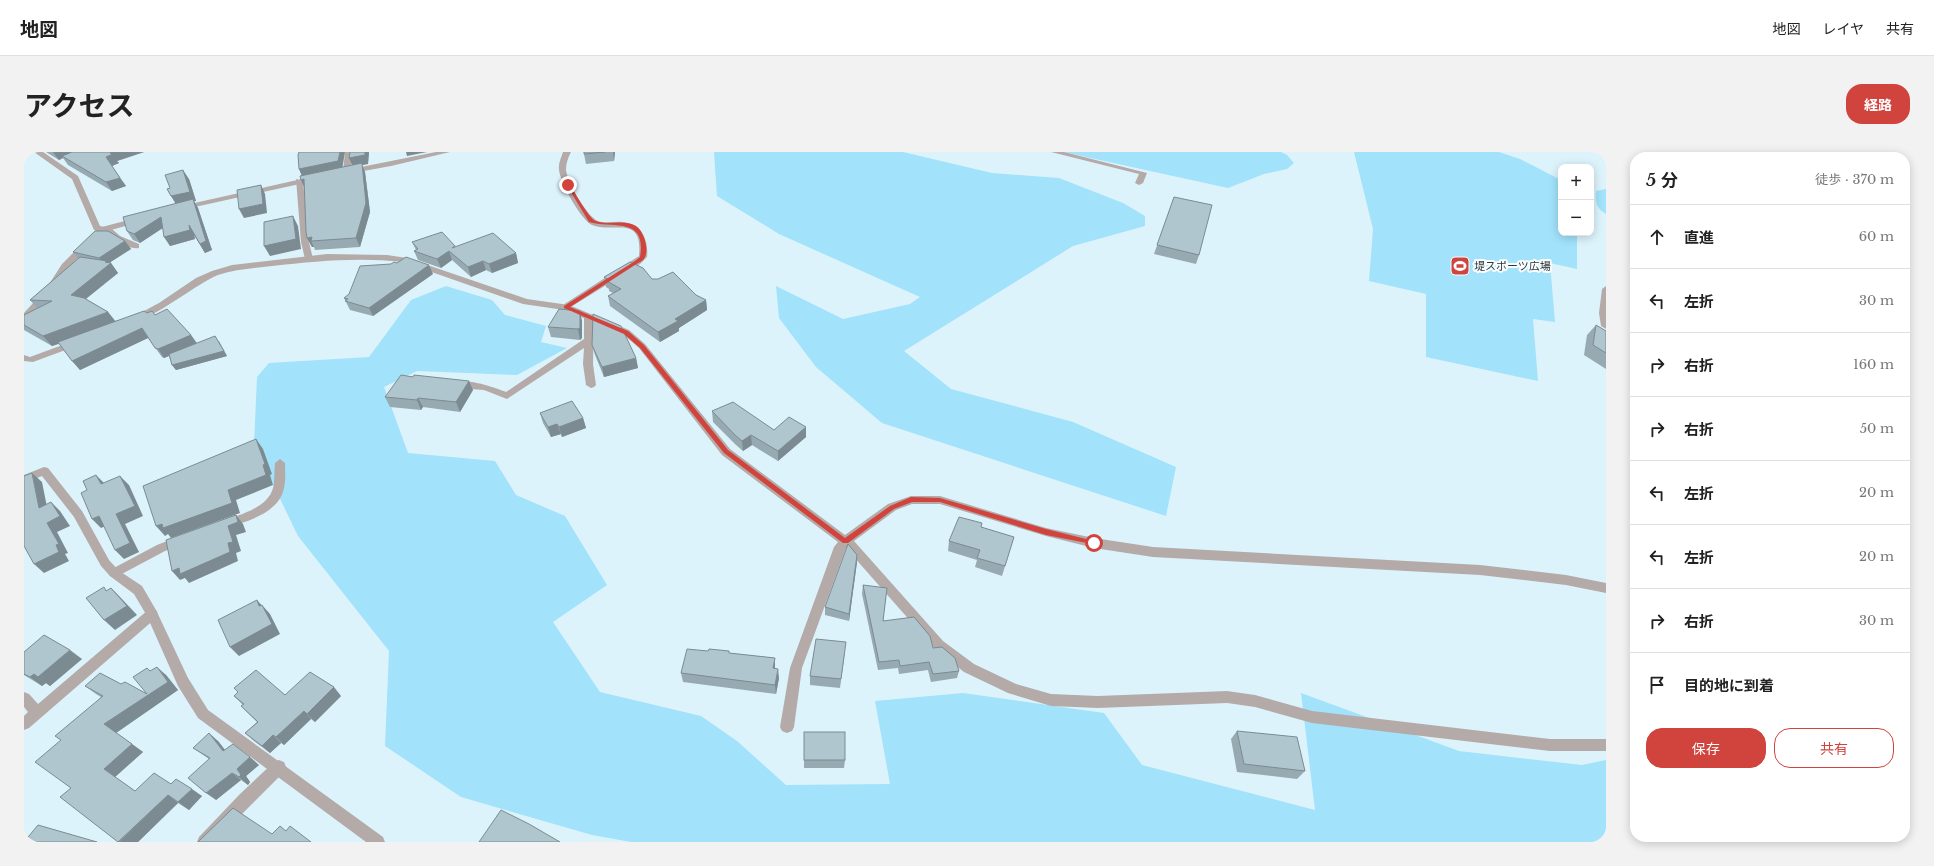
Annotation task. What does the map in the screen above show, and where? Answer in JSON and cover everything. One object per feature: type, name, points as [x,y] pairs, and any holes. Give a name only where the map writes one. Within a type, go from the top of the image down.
[{"type":"street","points":[[38,152],[60,164],[75,178],[97,228],[109,231],[117,238],[136,246]]},
{"type":"street","points":[[349,152],[343,173],[446,152]]},
{"type":"street","points":[[566,307],[639,265],[643,257],[644,248],[641,237],[635,227],[625,224],[600,224],[591,221],[562,173],[567,152]]},
{"type":"street","points":[[1055,152],[1143,173],[1139,183]]},
{"type":"street","points":[[173,210],[326,176]]},
{"type":"street","points":[[299,181],[305,242],[309,259]]},
{"type":"street","points":[[24,318],[48,291],[65,266],[101,230],[151,216]]},
{"type":"street","points":[[128,322],[162,305],[199,280],[232,268],[309,259],[387,258],[404,260],[526,302],[566,307],[626,332],[642,346],[726,452],[852,546],[939,645],[969,668],[1013,689],[1051,700],[1098,702],[1227,697],[1255,701],[1312,717],[1550,744],[1606,745]]},
{"type":"street","points":[[1606,289],[1603,313],[1606,326]]},
{"type":"street","points":[[589,317],[588,364],[591,385]]},
{"type":"street","points":[[24,358],[30,360],[88,339]]},
{"type":"street","points":[[444,383],[485,388],[507,396],[588,341]]},
{"type":"street","points":[[218,528],[246,517],[272,503],[279,488],[280,463]]},
{"type":"street","points":[[24,479],[44,471],[78,514],[105,563],[114,573],[138,590],[152,614],[184,682],[203,714],[279,767],[378,842]]},
{"type":"street","points":[[786,727],[796,668],[840,547],[845,541],[892,507],[911,500],[940,500],[1046,532],[1094,543],[1153,552],[1480,570],[1566,580],[1606,588]]},
{"type":"street","points":[[114,573],[162,548],[190,538]]},
{"type":"street","points":[[24,724],[152,614]]},
{"type":"street","points":[[24,698],[37,712]]},
{"type":"street","points":[[204,842],[245,799],[279,767]]},
{"type":"shaded area","points":[[714,152],[903,152],[992,173],[1059,178],[1123,203],[1145,216],[1145,226],[1073,246],[904,351],[951,389],[1073,422],[1176,467],[1166,516],[882,423],[816,367],[779,318],[776,286],[843,319],[910,304],[920,297],[779,234],[717,196]]},
{"type":"shaded area","points":[[1063,152],[1281,152],[1287,155],[1294,163],[1287,169],[1264,174],[1228,188]]},
{"type":"shaded area","name":"堤スポーツ広場","points":[[1354,152],[1499,152],[1520,159],[1558,178],[1558,236],[1577,236],[1577,269],[1550,263],[1555,322],[1533,319],[1538,381],[1426,357],[1426,294],[1369,281],[1373,229]]},
{"type":"shaded area","points":[[1606,189],[1606,214],[1598,207],[1596,202],[1596,191]]},
{"type":"shaded area","points":[[446,286],[492,300],[505,315],[546,326],[541,342],[567,348],[517,375],[417,371],[384,387],[408,453],[495,461],[516,495],[565,516],[607,585],[553,622],[600,692],[701,716],[737,741],[786,785],[890,784],[875,701],[963,693],[1104,713],[1142,765],[1315,810],[1301,693],[1459,751],[1582,765],[1606,760],[1606,842],[631,842],[592,835],[461,797],[385,746],[389,651],[298,536],[254,445],[257,377],[269,363],[369,357],[411,300]]},
{"type":"building","points":[[72,152],[113,152],[110,153],[113,154],[106,157],[120,178],[106,182],[62,156]]},
{"type":"building","points":[[299,152],[340,152],[338,161],[299,169]]},
{"type":"building","points":[[350,152],[365,152],[365,155],[349,158]]},
{"type":"building","points":[[584,152],[605,152],[584,154]]},
{"type":"building","points":[[362,163],[366,203],[356,238],[311,241],[312,237],[307,238],[306,232],[304,179],[301,180],[300,176]]},
{"type":"building","points":[[183,170],[190,192],[171,196],[167,189],[170,188],[165,175]]},
{"type":"building","points":[[261,185],[263,204],[239,209],[237,190]]},
{"type":"building","points":[[1174,197],[1212,205],[1199,255],[1157,245]]},
{"type":"building","points":[[193,199],[206,241],[200,244],[189,225],[190,230],[164,237],[161,217],[134,234],[127,231],[123,217]]},
{"type":"building","points":[[293,216],[296,239],[264,246],[264,222]]},
{"type":"building","points":[[95,231],[108,231],[125,241],[99,258],[73,252]]},
{"type":"building","points":[[442,232],[455,246],[452,248],[493,233],[516,253],[489,264],[483,261],[468,267],[449,251],[437,259],[414,251],[418,249],[412,242]]},
{"type":"building","points":[[80,257],[108,261],[105,262],[111,263],[71,295],[84,298],[108,312],[43,336],[24,325],[24,315],[52,301],[30,300]]},
{"type":"building","points":[[406,257],[429,265],[369,308],[345,301],[348,299],[344,298],[349,294],[360,266],[391,264],[394,262],[397,263]]},
{"type":"building","points":[[630,262],[643,268],[652,279],[658,279],[673,272],[696,295],[706,300],[675,319],[678,321],[658,332],[608,296],[621,289],[607,281],[609,280],[604,277]]},
{"type":"building","points":[[167,309],[191,335],[158,349],[155,348],[142,328],[72,361],[58,342],[144,311],[147,313],[152,311],[155,315]]},
{"type":"building","points":[[559,309],[580,311],[580,328],[548,327]]},
{"type":"building","points":[[593,314],[621,326],[636,358],[602,367],[592,345]]},
{"type":"building","points":[[1596,325],[1606,331],[1606,353],[1593,345]]},
{"type":"building","points":[[215,336],[224,351],[172,365],[169,354]]},
{"type":"building","points":[[401,375],[469,381],[456,402],[418,398],[417,400],[385,397]]},
{"type":"building","points":[[572,401],[583,418],[559,427],[557,424],[548,427],[540,413]]},
{"type":"building","points":[[733,402],[774,430],[789,417],[806,427],[778,451],[751,435],[742,441],[712,411]]},
{"type":"building","points":[[256,439],[265,464],[263,465],[266,475],[228,490],[232,503],[163,528],[162,524],[156,526],[143,486]]},
{"type":"building","points":[[32,473],[39,508],[51,502],[60,516],[47,523],[59,544],[56,545],[59,552],[34,564],[24,546],[24,476]]},
{"type":"building","points":[[96,475],[101,484],[120,476],[135,506],[116,514],[130,543],[115,550],[99,516],[92,519],[81,493],[87,490],[83,481]]},
{"type":"building","points":[[236,515],[238,522],[228,526],[233,542],[228,543],[230,552],[180,574],[179,568],[172,571],[166,540]]},
{"type":"building","points":[[959,517],[982,523],[981,527],[1014,537],[1005,566],[977,558],[980,550],[949,541]]},
{"type":"building","points":[[848,544],[857,555],[849,614],[825,607]]},
{"type":"building","points":[[863,585],[887,588],[883,621],[914,617],[930,636],[933,648],[942,647],[955,658],[959,671],[933,674],[929,662],[900,666],[899,660],[879,662]]},
{"type":"building","points":[[104,587],[106,591],[111,588],[127,606],[104,620],[86,598]]},
{"type":"building","points":[[257,600],[259,606],[262,605],[272,624],[230,647],[218,620]]},
{"type":"building","points":[[44,635],[70,650],[38,677],[34,674],[30,677],[24,674],[24,652]]},
{"type":"building","points":[[816,639],[846,642],[841,679],[810,676]]},
{"type":"building","points":[[687,649],[729,651],[729,653],[775,658],[773,668],[778,669],[775,685],[681,673]]},
{"type":"building","points":[[157,667],[168,682],[104,724],[132,744],[104,769],[135,791],[154,773],[171,784],[176,779],[192,789],[178,802],[168,795],[118,842],[60,797],[71,788],[35,762],[61,740],[55,736],[103,696],[85,686],[100,673],[121,684],[125,682],[147,694],[133,677],[147,668],[150,671]]},
{"type":"building","points":[[256,670],[285,695],[310,672],[334,687],[307,714],[304,711],[276,737],[273,735],[262,746],[245,733],[258,722],[241,706],[244,704],[234,696],[238,692],[234,688]]},
{"type":"building","points":[[1237,731],[1297,737],[1305,771],[1244,764]]},
{"type":"building","points":[[804,732],[845,732],[845,760],[804,760]]},
{"type":"building","points":[[209,733],[223,751],[233,744],[250,757],[237,769],[241,775],[239,777],[232,773],[206,793],[188,778],[210,758],[193,748]]},
{"type":"building","points":[[233,808],[272,834],[280,826],[286,831],[290,826],[311,842],[198,842]]},
{"type":"building","points":[[501,810],[529,824],[560,842],[479,842]]},
{"type":"building","points":[[38,825],[97,842],[24,842]]},
{"type":"place","name":"堤スポーツ広場","points":[[1460,266]]},
{"type":"route","points":[[568,185],[591,221],[600,224],[625,224],[635,227],[641,237],[644,248],[643,257],[637,262],[566,307],[626,332],[642,346],[726,452],[845,541],[892,507],[911,500],[940,500],[1046,532],[1094,543]]}]
